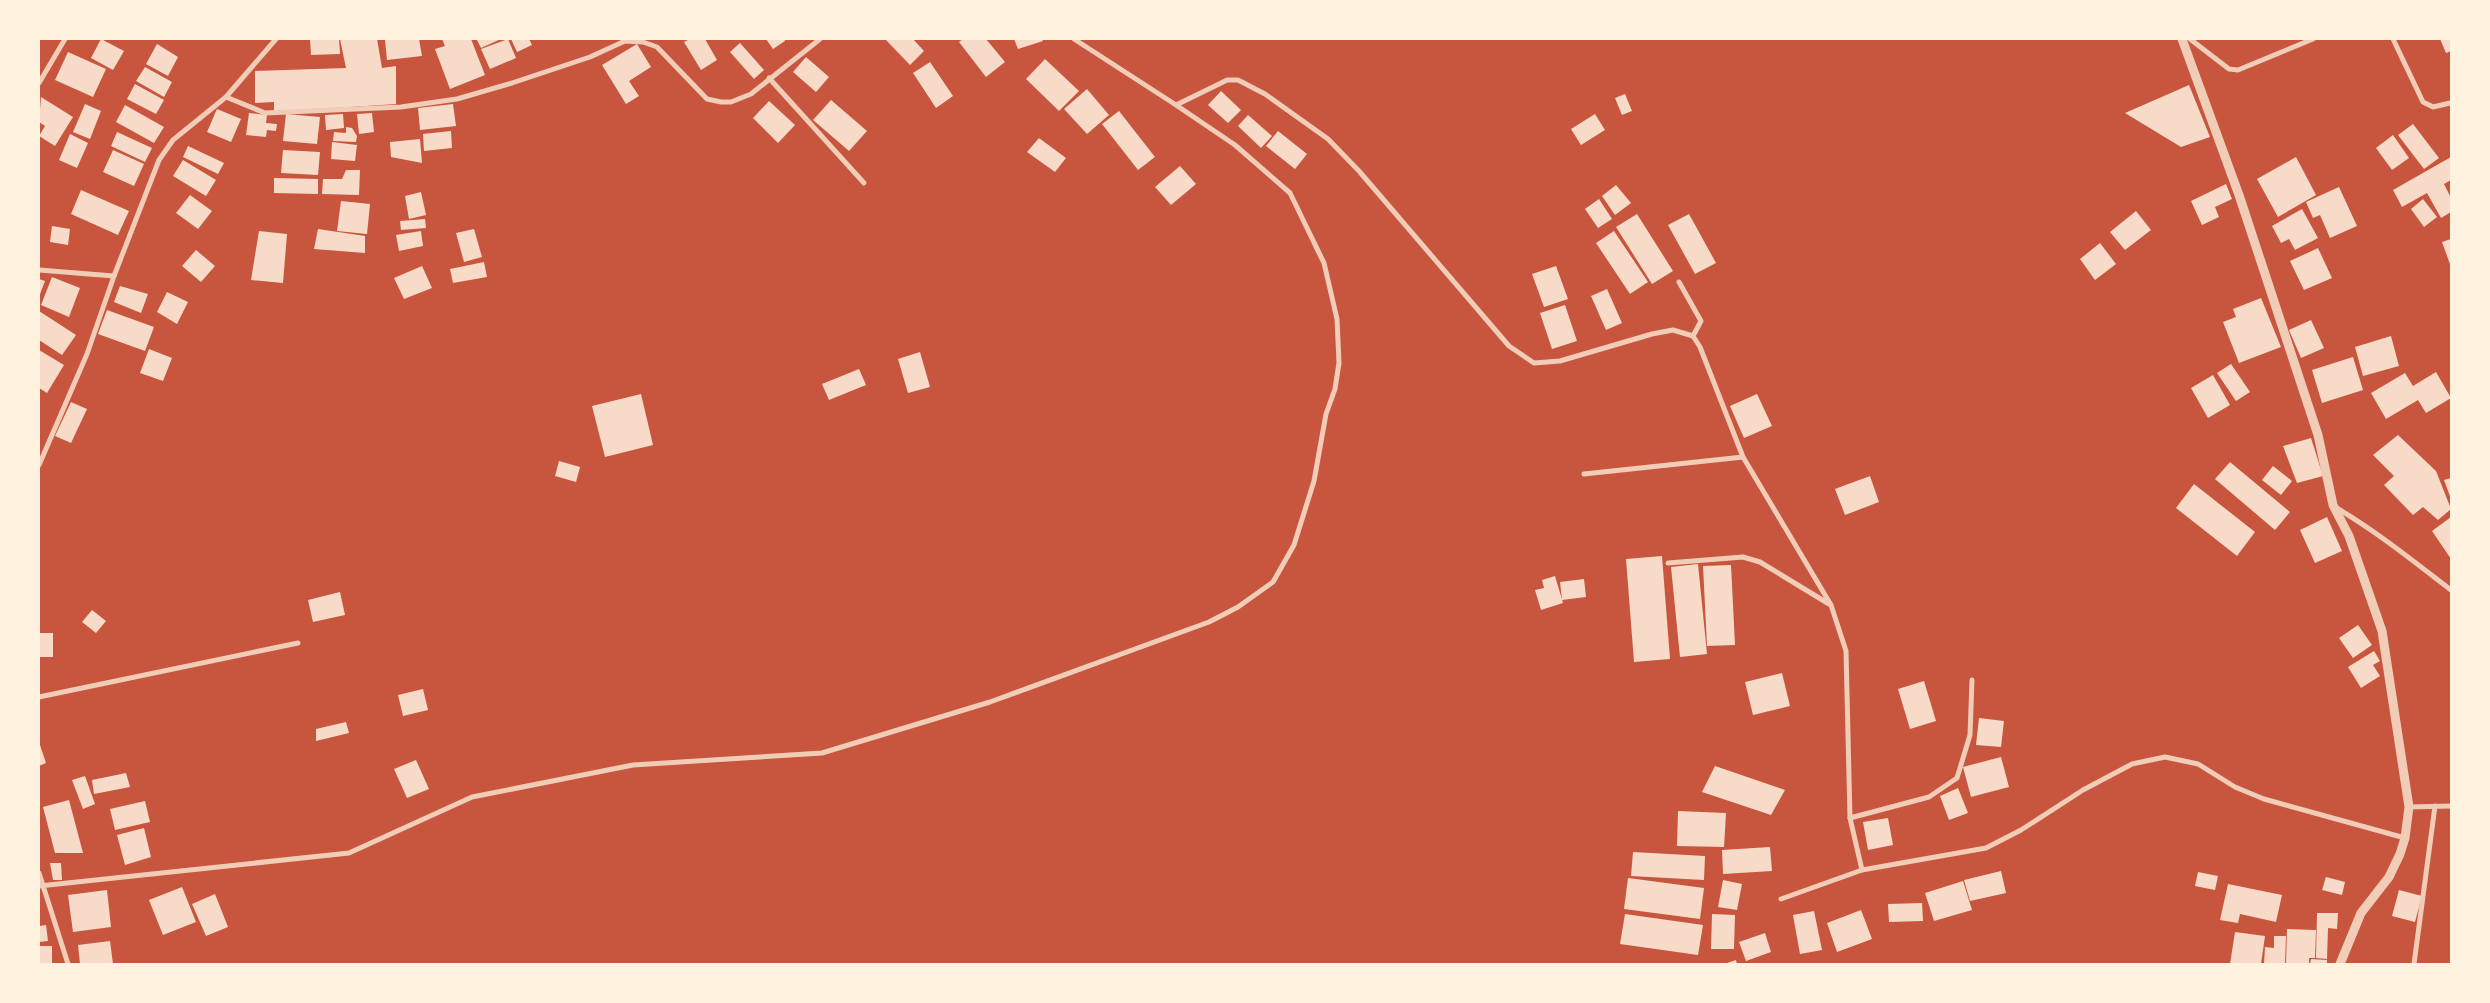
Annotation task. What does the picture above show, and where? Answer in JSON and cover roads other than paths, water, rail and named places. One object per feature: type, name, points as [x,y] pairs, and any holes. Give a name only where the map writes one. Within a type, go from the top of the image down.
[{"type":"street","points":[[39,83],[65,39]]},
{"type":"street","points":[[39,465],[87,354],[114,276],[159,160],[173,140],[226,97],[276,39]]},
{"type":"street","points":[[226,97],[265,113],[401,107],[457,99],[512,83],[590,57],[625,40],[651,42],[707,99],[722,102],[738,100],[751,94],[820,39]]},
{"type":"street","points":[[41,886],[350,853],[472,797],[633,766],[822,753],[990,702],[1209,622],[1238,607],[1273,582],[1294,545],[1314,481],[1326,414],[1335,389],[1339,363],[1337,319],[1324,263],[1290,193],[1235,145],[1074,39]]},
{"type":"street","points":[[2182,39],[2239,195],[2318,435],[2333,505],[2349,536],[2382,631],[2409,807],[2405,838],[2389,877],[2361,913],[2340,964]]},
{"type":"street","points":[[2190,39],[2230,69],[2238,70],[2313,39]]},
{"type":"street","points":[[2393,39],[2423,102],[2433,107],[2450,103]]},
{"type":"street","points":[[769,78],[864,183]]},
{"type":"street","points":[[1176,105],[1216,84],[1238,80],[1265,94],[1328,138],[1359,171],[1510,346],[1534,363],[1560,361],[1652,334],[1673,330],[1693,336],[1700,347],[1743,457],[1831,604],[1846,651],[1850,818],[1862,870]]},
{"type":"street","points":[[39,270],[114,276]]},
{"type":"street","points":[[1680,282],[1701,321],[1693,336]]},
{"type":"street","points":[[1584,474],[1743,457]]},
{"type":"street","points":[[2333,505],[2374,530],[2451,590]]},
{"type":"street","points":[[1668,564],[1743,557],[1760,562],[1831,604]]},
{"type":"street","points":[[39,697],[298,643]]},
{"type":"street","points":[[1850,818],[1929,796],[1956,778],[1970,735],[1972,680]]},
{"type":"street","points":[[1781,899],[1862,870],[1986,848],[2021,830],[2083,790],[2132,764],[2165,757],[2198,764],[2235,787],[2264,799],[2405,838]]},
{"type":"street","points":[[2414,964],[2436,806]]},
{"type":"street","points":[[2409,807],[2451,806]]},
{"type":"street","points":[[39,873],[41,886],[68,964]]}]
